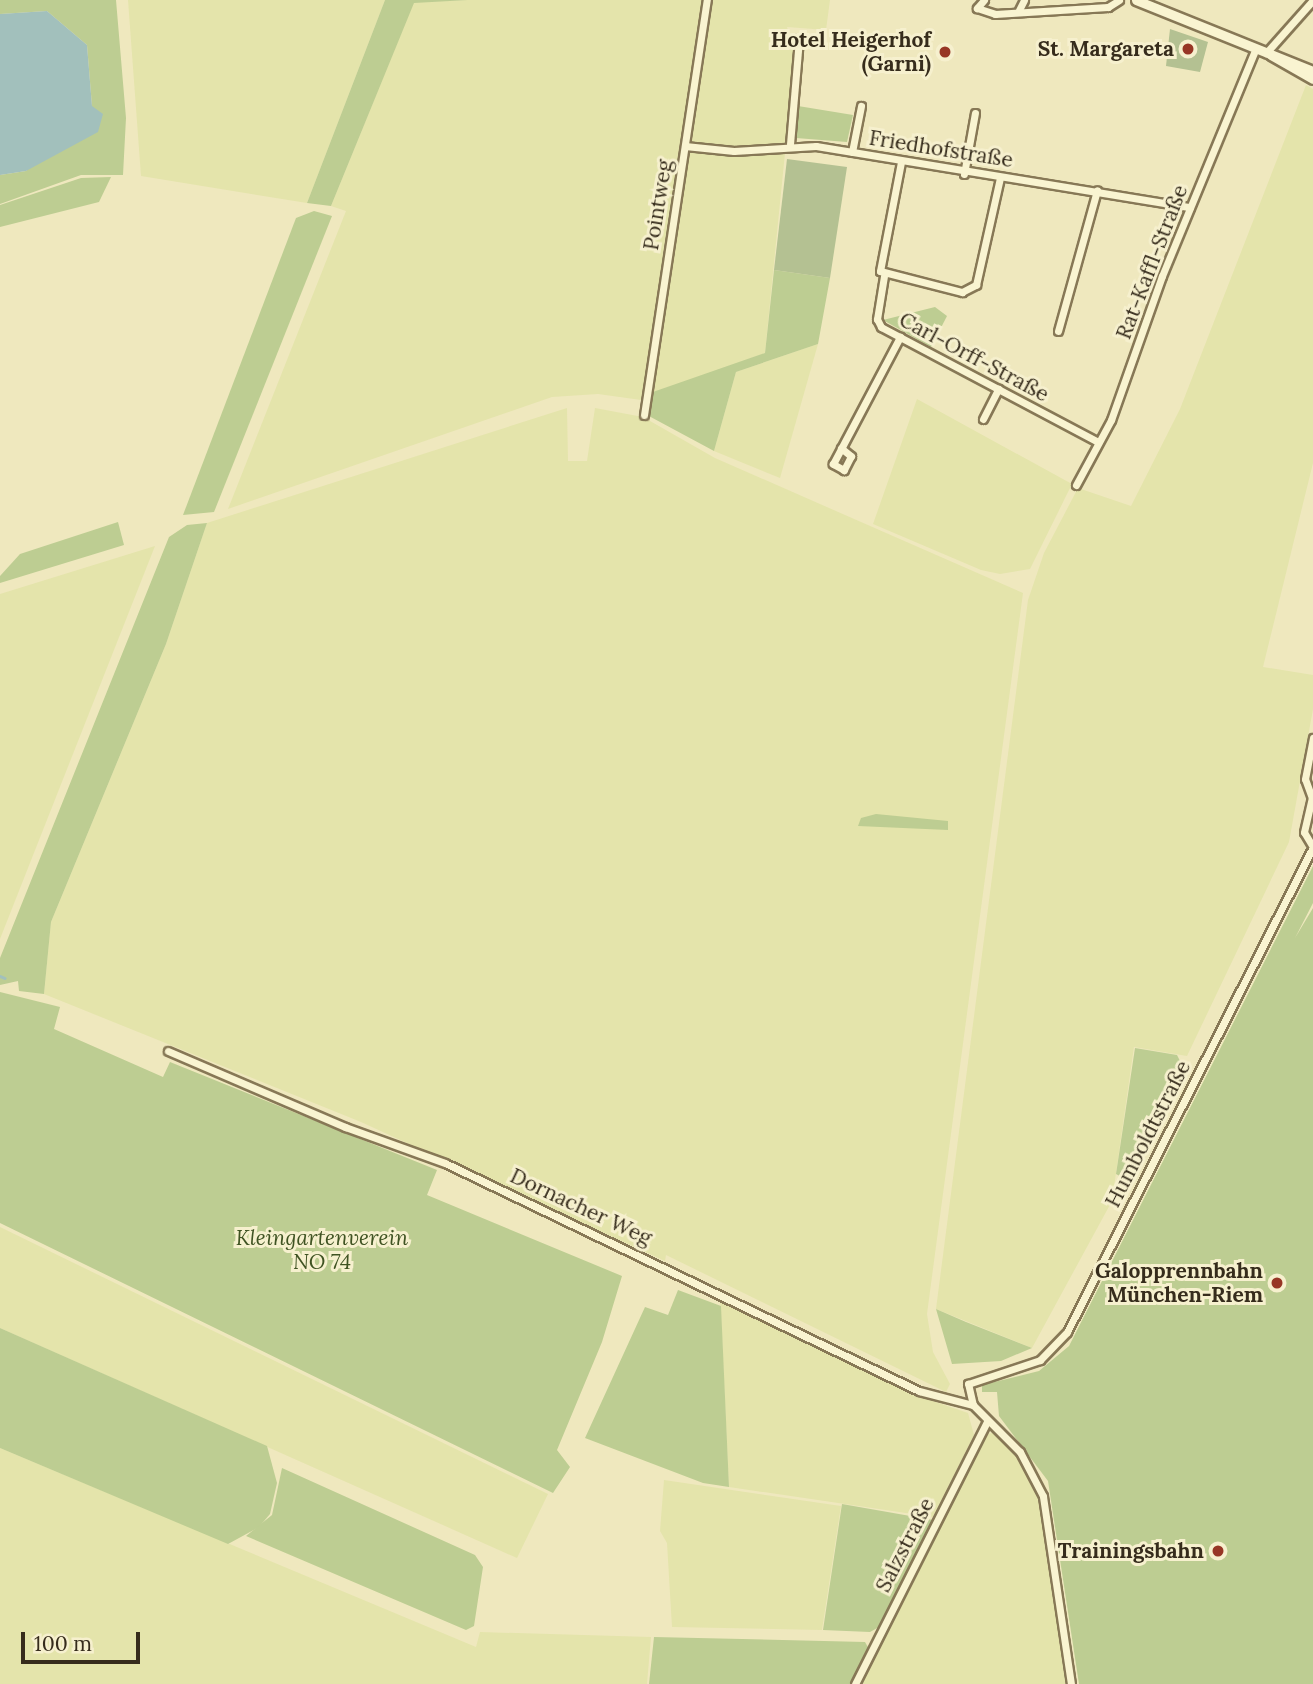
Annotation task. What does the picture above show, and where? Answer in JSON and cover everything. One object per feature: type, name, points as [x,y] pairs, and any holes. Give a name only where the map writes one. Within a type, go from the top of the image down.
[{"type":"street","name":"Pointweg","points":[[644,415],[707,0]]},
{"type":"street","points":[[984,0],[977,8],[983,13],[1108,7],[1119,0]]},
{"type":"street","points":[[1019,10],[1024,0]]},
{"type":"street","points":[[1136,0],[1255,50],[1296,60],[1313,71]]},
{"type":"street","points":[[1268,54],[1313,0]]},
{"type":"street","points":[[790,144],[799,38]]},
{"type":"street","name":"Rat-Kaffl-Straße","points":[[1076,485],[1098,442],[1255,50]]},
{"type":"street","points":[[1268,54],[1313,79]]},
{"type":"street","points":[[852,152],[861,106]]},
{"type":"street","points":[[964,174],[975,113]]},
{"type":"street","name":"Friedhofstraße","points":[[685,146],[734,151],[790,144],[852,152],[964,174],[1097,190],[1190,207]]},
{"type":"street","points":[[901,162],[880,260],[884,276],[962,292],[974,288],[1000,178]]},
{"type":"street","points":[[1058,331],[1097,190]]},
{"type":"street","name":"Carl-Orff-Straße","points":[[884,276],[877,319],[900,337],[1098,442]]},
{"type":"street","points":[[841,448],[900,337]]},
{"type":"street","points":[[983,419],[998,389]]},
{"type":"street","points":[[1313,738],[1305,779],[1312,798],[1304,832],[1313,847]]},
{"type":"street","name":"Humboldtstraße","points":[[973,1405],[968,1384],[1040,1360],[1067,1332],[1313,847]]},
{"type":"street","name":"Dornacher Weg","points":[[168,1051],[345,1127],[434,1158],[919,1391],[973,1405]]},
{"type":"street","points":[[973,1405],[1020,1452],[1043,1496],[1071,1684]]},
{"type":"street","name":"Salzstraße","points":[[855,1684],[987,1421]]},
{"type":"green space","points":[[0,0],[116,0],[126,118],[123,175],[81,175],[0,204],[0,175],[26,171],[92,106],[87,45],[47,11],[0,14]]},
{"type":"green space","points":[[128,0],[385,0],[307,203],[141,176]]},
{"type":"green space","points":[[385,0],[468,0],[414,3],[331,206],[307,203]]},
{"type":"green space","points":[[830,0],[826,30],[787,27],[795,53],[765,353],[641,400],[598,394],[552,397],[228,509],[346,211],[331,206],[414,2]]},
{"type":"green space","points":[[1170,29],[1208,42],[1200,72],[1166,66]]},
{"type":"green space","points":[[1306,85],[1313,89],[1313,463],[1263,667],[1313,675],[1313,709],[1289,842],[1187,1056],[1134,1047],[1112,1201],[1032,1348],[936,1309],[1028,600],[1044,553],[1078,488],[1131,506],[1180,409]]},
{"type":"green space","points":[[798,106],[853,115],[847,142],[796,138]]},
{"type":"green space","points":[[787,159],[847,167],[830,278],[774,270]]},
{"type":"green space","points":[[111,177],[99,202],[0,227],[0,205],[81,178]]},
{"type":"green space","points":[[314,211],[332,216],[214,512],[183,515],[296,218]]},
{"type":"green space","points":[[774,270],[830,278],[818,344],[736,372],[714,451],[647,415],[650,393],[765,353]]},
{"type":"green space","points":[[935,307],[947,316],[931,347],[883,320]]},
{"type":"green space","points":[[818,344],[780,478],[714,451],[736,372]]},
{"type":"green space","points":[[917,399],[1072,484],[1030,569],[1000,574],[981,570],[873,524]]},
{"type":"green space","points":[[567,408],[568,461],[587,461],[595,408],[643,417],[715,458],[1023,593],[927,1314],[933,1352],[950,1384],[946,1392],[666,1255],[665,1261],[361,1122],[44,994],[51,922],[166,644],[207,523]]},
{"type":"green space","points":[[118,522],[124,545],[0,583],[0,576],[20,554]]},
{"type":"green space","points":[[207,523],[166,644],[51,922],[44,994],[19,991],[18,981],[0,985],[0,958],[169,537],[187,525]]},
{"type":"green space","points":[[155,546],[0,939],[0,594]]},
{"type":"green space","points":[[876,814],[948,821],[948,830],[858,826],[861,818]]},
{"type":"green space","name":"Galopprennbahn München-Riem","points":[[1313,866],[1313,903],[1295,938],[1313,908],[1313,1684],[1079,1684],[1048,1481],[999,1416],[997,1392],[982,1392],[982,1385],[1039,1371],[1069,1346]]},
{"type":"green space","name":"Kleingartenverein NO 74","points":[[0,992],[60,1007],[54,1029],[163,1077],[170,1062],[437,1170],[427,1195],[622,1276],[602,1342],[557,1450],[570,1467],[553,1493],[0,1223]]},
{"type":"green space","points":[[1135,1048],[1177,1055],[1182,1065],[1127,1180],[1116,1174]]},
{"type":"green space","points":[[0,1227],[548,1494],[517,1558],[0,1328]]},
{"type":"green space","points":[[678,1290],[721,1306],[729,1487],[703,1483],[585,1438],[645,1307],[668,1315]]},
{"type":"green space","points":[[720,1295],[921,1397],[968,1413],[974,1435],[933,1517],[729,1487]]},
{"type":"green space","points":[[936,1309],[1032,1348],[1001,1361],[952,1364]]},
{"type":"green space","points":[[0,1328],[267,1446],[277,1483],[270,1514],[259,1527],[228,1544],[0,1448]]},
{"type":"green space","points":[[994,1433],[1019,1456],[1041,1499],[1068,1684],[860,1684],[985,1434]]},
{"type":"green space","points":[[0,1448],[476,1647],[480,1632],[651,1637],[647,1684],[0,1684]]},
{"type":"green space","points":[[282,1468],[475,1555],[483,1567],[474,1626],[466,1630],[246,1536],[272,1515]]},
{"type":"green space","points":[[664,1480],[841,1506],[822,1630],[672,1627],[667,1543],[660,1531]]},
{"type":"green space","points":[[842,1504],[933,1520],[879,1627],[870,1632],[823,1630]]},
{"type":"green space","points":[[654,1637],[865,1642],[869,1649],[851,1684],[649,1684]]},
{"type":"water","points":[[47,11],[87,45],[92,106],[103,114],[98,132],[26,171],[0,175],[0,14]]},
{"type":"waterway","points":[[0,976],[5,978]]},
{"type":"place","name":"St. Margareta","points":[[1188,49]]},
{"type":"place","name":"Hotel Heigerhof (Garni)","points":[[945,52]]},
{"type":"place","name":"Galopprennbahn München-Riem","points":[[1277,1283]]},
{"type":"place","name":"Trainingsbahn","points":[[1218,1551]]}]
